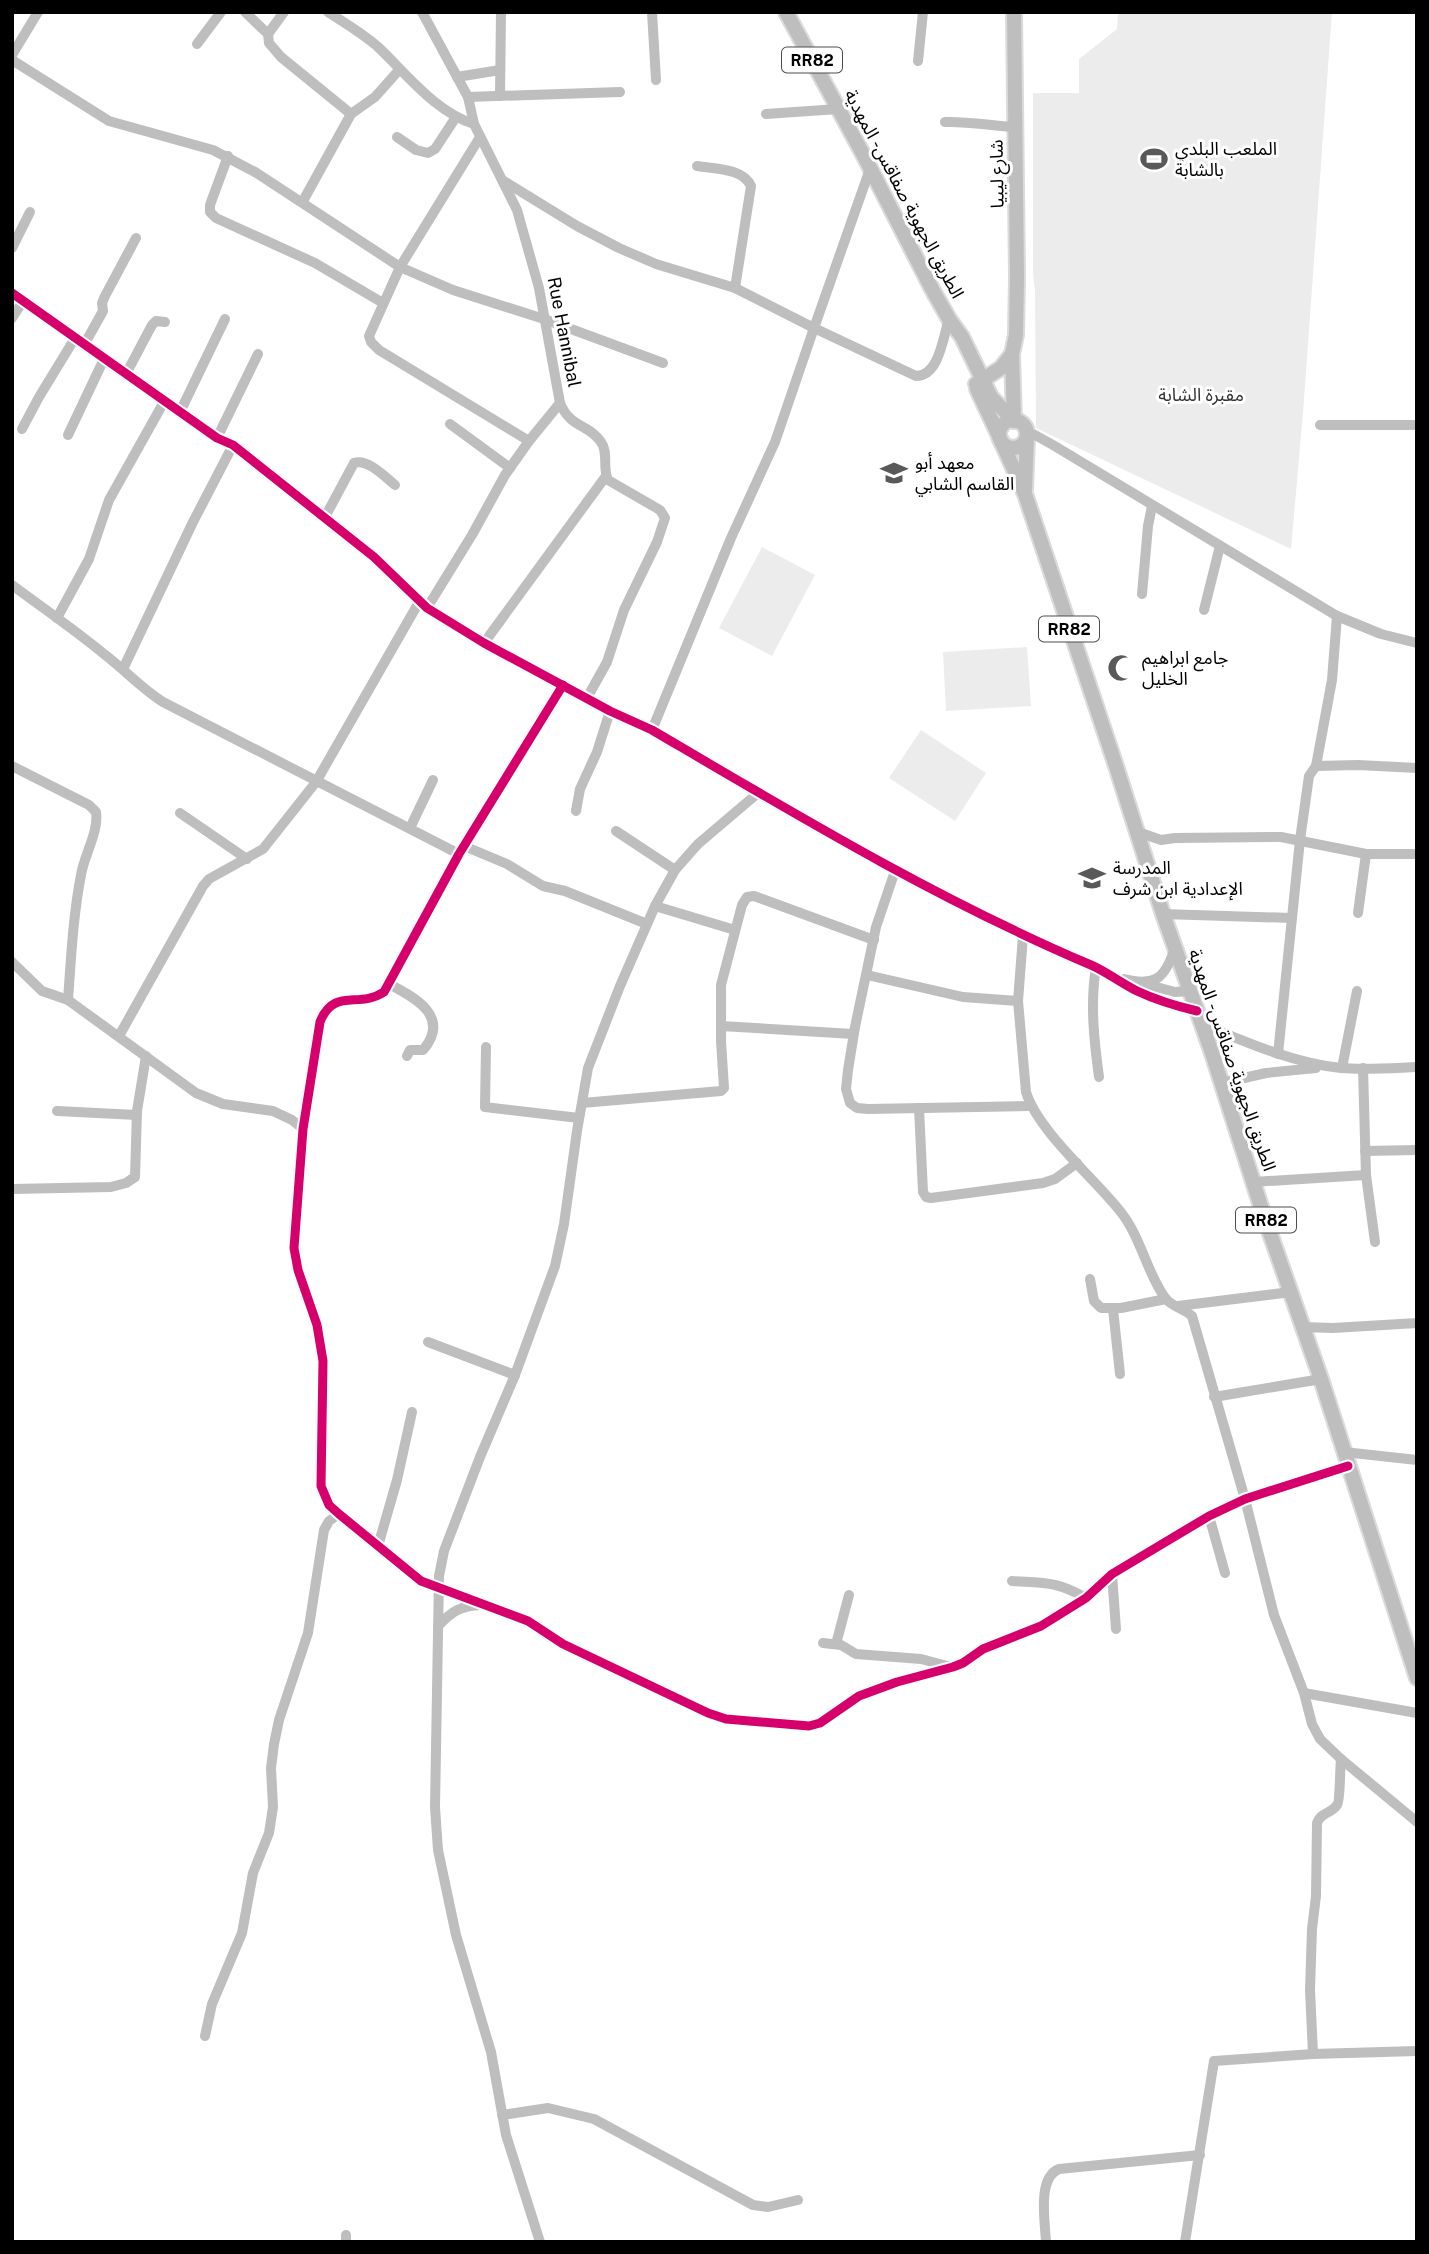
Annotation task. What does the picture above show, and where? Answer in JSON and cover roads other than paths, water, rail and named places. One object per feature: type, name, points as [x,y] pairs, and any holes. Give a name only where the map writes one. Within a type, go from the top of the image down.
[{"type":"main road","name":"الطريق الجهوية صفاقس - المهدية","points":[[786,12],[949,319],[962,337],[1001,440],[1025,494],[1163,914],[1321,1379],[1417,1678]]},
{"type":"main road","name":"شارع ليبيا","points":[[1014,12],[1016,335],[1012,354],[1022,429]]},
{"type":"main road","name":"شارع ليبيا","points":[[1016,335],[1021,352],[1022,429]]},
{"type":"main road","points":[[979,382],[1001,368],[1012,354]]},
{"type":"main road","name":"الطريق الجهوية صفاقس - المهدية","points":[[979,382],[1022,429],[1025,494]]},
{"type":"main road","points":[[1002,426],[1022,429],[1022,445],[1014,448],[1001,440],[1002,426]]},
{"type":"street","points":[[38,12],[12,57],[109,121],[228,156],[303,201],[400,267],[453,290],[544,318],[663,363]]},
{"type":"street","points":[[197,44],[221,12]]},
{"type":"street","points":[[245,12],[268,34],[269,43],[281,57],[351,114]]},
{"type":"street","points":[[268,34],[284,12]]},
{"type":"street","points":[[328,12],[366,37],[398,70],[456,117],[474,124]]},
{"type":"street","name":"Rue Hannibal","points":[[422,12],[468,97],[474,124],[517,210],[540,288],[564,414],[600,439],[605,450],[606,476]]},
{"type":"street","points":[[500,96],[501,12]]},
{"type":"street","points":[[652,12],[656,80]]},
{"type":"street","points":[[918,61],[923,12]]},
{"type":"street","points":[[303,201],[351,114],[374,97],[398,70]]},
{"type":"street","points":[[457,77],[500,70]]},
{"type":"street","points":[[468,97],[620,92]]},
{"type":"street","points":[[766,114],[838,109]]},
{"type":"street","points":[[397,136],[416,150],[428,153],[435,149],[456,117]]},
{"type":"street","points":[[945,122],[961,121],[1016,127]]},
{"type":"street","points":[[480,137],[400,267],[369,336],[379,350],[529,441]]},
{"type":"street","points":[[228,156],[210,205],[216,218],[315,263],[383,303]]},
{"type":"street","points":[[697,166],[741,174],[748,179],[751,186],[735,288]]},
{"type":"street","points":[[652,730],[731,538],[775,442],[870,169]]},
{"type":"street","points":[[500,179],[577,226],[619,247],[656,264],[735,288],[916,376],[925,376],[931,372],[949,319]]},
{"type":"street","points":[[12,248],[30,212]]},
{"type":"street","points":[[22,429],[38,397],[103,311],[105,296],[136,237]]},
{"type":"street","points":[[12,293],[217,438],[233,445],[374,557],[423,605],[484,643],[610,711],[652,730],[895,870],[1023,936],[1096,967],[1136,990],[1278,1054],[1342,1068],[1417,1067]]},
{"type":"street","points":[[12,318],[23,301]]},
{"type":"street","points":[[180,412],[225,319]]},
{"type":"street","points":[[126,374],[152,325],[156,321],[165,322]]},
{"type":"street","points":[[217,438],[258,354]]},
{"type":"street","points":[[68,435],[104,359]]},
{"type":"street","points":[[57,618],[89,559],[109,500],[165,400]]},
{"type":"street","points":[[119,1036],[203,886],[263,849],[316,782],[423,605],[472,535],[510,468],[560,403]]},
{"type":"street","points":[[450,424],[510,468]]},
{"type":"street","points":[[1320,425],[1417,425]]},
{"type":"street","points":[[1022,429],[1337,616],[1381,634],[1417,643]]},
{"type":"street","points":[[123,669],[192,522],[233,445]]},
{"type":"street","points":[[325,517],[354,463],[358,461],[362,461],[394,485]]},
{"type":"street","points":[[484,643],[606,476],[608,480],[660,510],[665,518],[643,574],[624,610],[607,662],[587,698]]},
{"type":"street","points":[[1142,594],[1152,506]]},
{"type":"street","points":[[1204,610],[1220,546]]},
{"type":"street","points":[[12,585],[163,702],[410,828],[462,850],[507,864],[543,886],[565,891],[647,924]]},
{"type":"street","points":[[1278,1054],[1300,840],[1310,776],[1316,766],[1332,680],[1337,616]]},
{"type":"street","points":[[563,685],[462,850],[384,992],[377,996],[336,1002],[324,1012],[320,1023],[303,1129],[294,1248],[298,1270],[317,1325],[323,1361],[321,1486],[329,1505],[421,1581],[528,1621],[563,1644],[708,1713],[726,1719],[815,1725],[859,1696],[897,1682],[953,1667],[983,1649],[1041,1626],[1086,1598],[1112,1574],[1209,1516],[1245,1499],[1346,1459],[1417,1460]]},
{"type":"street","points":[[576,811],[580,789],[597,752],[610,711]]},
{"type":"street","points":[[12,766],[96,812],[95,827],[78,887],[68,1000]]},
{"type":"street","points":[[1316,766],[1417,768]]},
{"type":"street","points":[[410,828],[433,780]]},
{"type":"street","points":[[540,2242],[506,2135],[488,2039],[456,1934],[438,1850],[435,1807],[439,1576],[444,1551],[515,1375],[555,1266],[588,1068],[596,1047],[665,885],[698,844],[758,793]]},
{"type":"street","points":[[180,813],[247,859]]},
{"type":"street","points":[[615,831],[675,870]]},
{"type":"street","points":[[1138,832],[1161,840],[1281,837],[1366,854],[1417,855]]},
{"type":"street","points":[[1359,913],[1366,854]]},
{"type":"street","points":[[895,870],[874,940],[853,1034],[846,1089],[850,1103],[857,1108],[1031,1107]]},
{"type":"street","points":[[582,1103],[721,1091],[724,1088],[721,985],[735,930],[747,897],[754,896],[874,940]]},
{"type":"street","points":[[655,906],[735,930]]},
{"type":"street","points":[[1163,914],[1292,918]]},
{"type":"street","points":[[1023,936],[1018,1001],[1026,1092],[1031,1107],[1122,1214],[1136,1236],[1166,1299],[1192,1316],[1245,1499],[1275,1615],[1304,1693],[1312,1724],[1320,1740],[1417,1822]]},
{"type":"street","points":[[1134,981],[1157,980],[1165,974],[1175,948]]},
{"type":"street","points":[[12,961],[42,991],[68,1000],[181,1084],[209,1100],[273,1111],[303,1129]]},
{"type":"street","points":[[1096,967],[1092,990],[1093,1031],[1099,1077]]},
{"type":"street","points":[[867,975],[963,997],[1018,1001]]},
{"type":"street","points":[[1114,976],[1175,992],[1190,991]]},
{"type":"street","points":[[389,984],[429,1011],[433,1027],[428,1044],[423,1050],[410,1050],[407,1056]]},
{"type":"street","points":[[1342,1068],[1357,991]]},
{"type":"street","points":[[721,1026],[853,1034]]},
{"type":"street","points":[[486,1047],[485,1107],[579,1118]]},
{"type":"street","points":[[12,1189],[111,1187],[135,1177],[137,1115],[146,1056]]},
{"type":"street","points":[[1222,1083],[1266,1073],[1329,1066]]},
{"type":"street","points":[[1363,1068],[1366,1175],[1375,1242]]},
{"type":"street","points":[[919,1108],[923,1192],[931,1198],[1043,1183],[1055,1179],[1077,1163]]},
{"type":"street","points":[[57,1111],[137,1115]]},
{"type":"street","points":[[1365,1151],[1417,1150]]},
{"type":"street","points":[[1253,1182],[1366,1175]]},
{"type":"street","points":[[1090,1279],[1096,1305],[1101,1308],[1113,1309],[1166,1299]]},
{"type":"street","points":[[1178,1306],[1291,1292]]},
{"type":"street","points":[[1113,1309],[1121,1374]]},
{"type":"street","points":[[1302,1327],[1417,1324]]},
{"type":"street","points":[[428,1342],[515,1375]]},
{"type":"street","points":[[1214,1397],[1321,1379]]},
{"type":"street","points":[[378,1546],[397,1480],[412,1412]]},
{"type":"street","points":[[205,2036],[212,2004],[242,1933],[253,1873],[269,1833],[273,1807],[272,1757],[279,1720],[308,1633],[324,1530],[329,1521],[339,1514]]},
{"type":"street","points":[[1209,1516],[1225,1573]]},
{"type":"street","points":[[1112,1574],[1116,1629]]},
{"type":"street","points":[[1012,1581],[1056,1583],[1086,1598]]},
{"type":"street","points":[[836,1644],[849,1595]]},
{"type":"street","points":[[438,1626],[450,1613],[468,1606],[484,1605]]},
{"type":"street","points":[[823,1643],[846,1647],[856,1654],[922,1659],[953,1667]]},
{"type":"street","points":[[1304,1693],[1417,1713]]},
{"type":"street","points":[[1313,2054],[1310,1990],[1317,1823],[1321,1815],[1334,1808],[1340,1800],[1338,1781],[1341,1759]]},
{"type":"street","points":[[1185,2242],[1213,2061],[1417,2050]]},
{"type":"street","points":[[502,2115],[548,2108],[575,2113],[594,2119],[627,2136],[753,2205],[768,2207],[798,2200]]},
{"type":"street","points":[[1046,2242],[1045,2187],[1052,2172],[1059,2169],[1200,2155]]},
{"type":"place","name":"الملعب البلدي بالشابة","points":[[1154,159]]},
{"type":"place","name":"معهد أبو القاسم الشابي","points":[[894,473]]},
{"type":"place","name":"جامع ابراهيم الخليل","points":[[1121,668]]},
{"type":"place","name":"المدرسة الإعدادية ابن شرف","points":[[1092,878]]},
{"type":"park label","name":"مقبرة الشابة","points":[[1201,395]]}]
